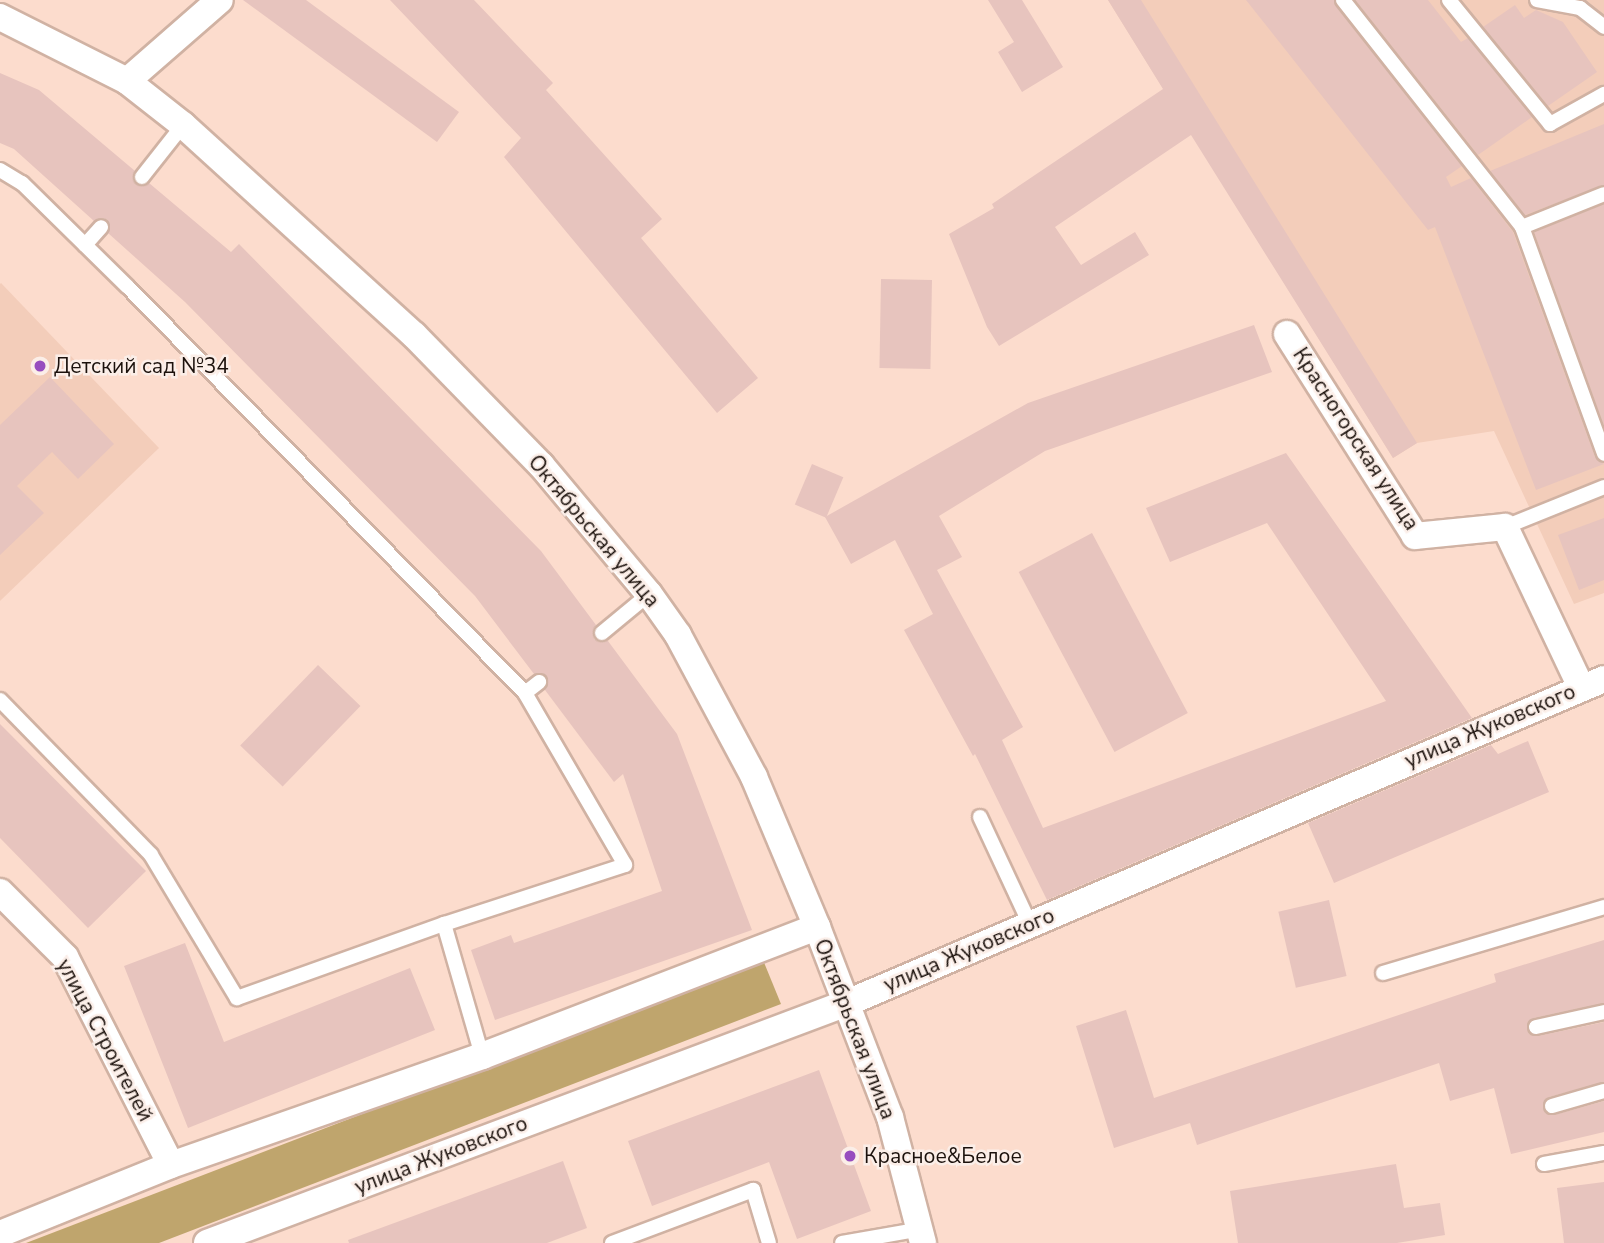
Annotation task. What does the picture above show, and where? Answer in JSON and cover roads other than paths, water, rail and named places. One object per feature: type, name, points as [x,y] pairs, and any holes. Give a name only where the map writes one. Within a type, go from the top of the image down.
[{"type":"street","points":[[127,81],[220,0]]},
{"type":"street","name":"Октябрьская улица","points":[[0,17],[127,81],[183,125],[414,335],[541,465],[649,593],[678,635],[754,778],[817,927],[890,1117],[922,1236]]},
{"type":"street","name":"Красногорская улица","points":[[1287,334],[1415,536],[1505,527]]},
{"type":"street","points":[[1505,527],[1592,683]]},
{"type":"street","name":"улица Жуковского","points":[[207,1243],[847,1003],[1592,683]]},
{"type":"street","name":"улица Строителей","points":[[0,892],[65,957],[171,1165]]},
{"type":"street","points":[[0,1234],[171,1165],[482,1056],[817,927]]},
{"type":"lane","points":[[1343,0],[1522,227],[1604,454]]},
{"type":"lane","points":[[1449,0],[1550,124],[1604,94]]},
{"type":"lane","points":[[1537,0],[1581,4],[1604,27]]},
{"type":"lane","points":[[142,177],[183,125]]},
{"type":"lane","points":[[0,170],[22,183],[85,245],[525,693],[625,865],[444,924],[237,998],[150,855],[0,700]]},
{"type":"lane","points":[[1522,227],[1604,194]]},
{"type":"lane","points":[[85,245],[101,227]]},
{"type":"lane","points":[[1505,527],[1604,487]]},
{"type":"lane","points":[[602,633],[649,593]]},
{"type":"lane","points":[[525,693],[539,682]]},
{"type":"lane","points":[[980,817],[1030,924]]},
{"type":"lane","points":[[1384,973],[1604,907]]},
{"type":"lane","points":[[444,924],[482,1056]]},
{"type":"lane","points":[[1536,1027],[1604,1012]]},
{"type":"lane","points":[[1552,1106],[1604,1091]]},
{"type":"lane","points":[[1544,1164],[1604,1153]]},
{"type":"lane","points":[[612,1243],[753,1190],[769,1243]]},
{"type":"lane","points":[[842,1243],[922,1236]]},
{"type":"place","name":"Детский сад №34","points":[[40,366]]},
{"type":"place","name":"Красное&Белое","points":[[850,1156]]}]
